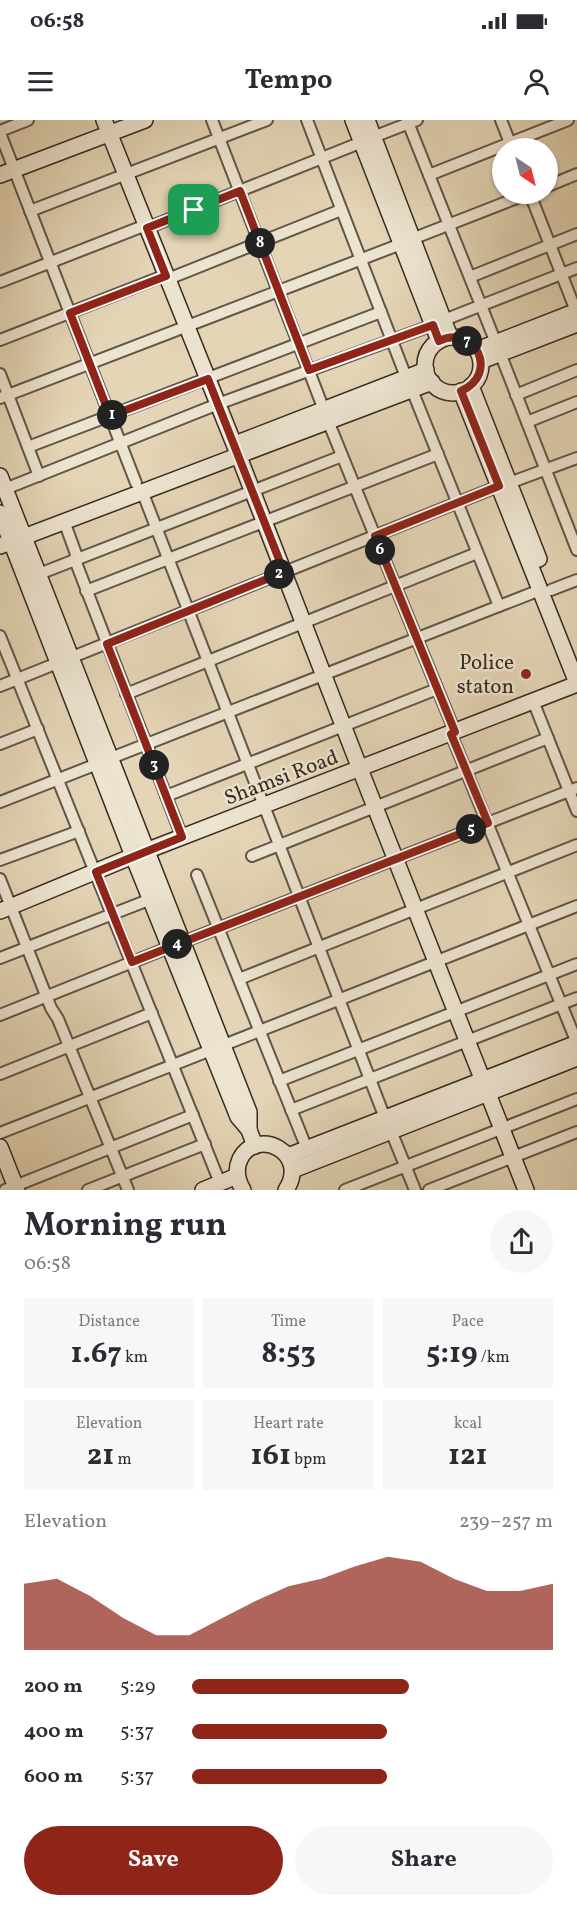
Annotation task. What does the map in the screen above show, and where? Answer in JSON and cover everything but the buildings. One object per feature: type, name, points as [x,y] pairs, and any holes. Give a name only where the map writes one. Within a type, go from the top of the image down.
[{"type":"street","points":[[28,120],[0,132],[7,172],[30,211],[110,416],[157,528],[388,1125],[416,1190]]},
{"type":"street","points":[[7,172],[107,127],[145,120]]},
{"type":"street","points":[[212,120],[342,456],[437,689],[466,771],[577,1043],[485,1086],[291,1163]]},
{"type":"street","points":[[30,211],[267,120]]},
{"type":"street","points":[[307,120],[499,606]]},
{"type":"street","points":[[353,120],[368,140],[445,339]]},
{"type":"street","points":[[367,120],[368,140]]},
{"type":"street","points":[[501,120],[508,138]]},
{"type":"street","points":[[529,138],[568,120]]},
{"type":"street","points":[[0,282],[240,191],[411,121],[429,176],[545,470],[572,522],[577,550]]},
{"type":"street","points":[[107,127],[526,1190]]},
{"type":"street","points":[[429,176],[492,153]]},
{"type":"street","points":[[558,182],[577,174]]},
{"type":"street","points":[[4,397],[503,204]]},
{"type":"street","points":[[479,356],[577,316],[533,204]]},
{"type":"street","points":[[0,340],[341,210]]},
{"type":"street","points":[[470,277],[577,234]]},
{"type":"street","points":[[65,660],[39,574],[11,537],[3,482],[39,476],[218,404],[577,268]]},
{"type":"street","points":[[28,447],[381,312]]},
{"type":"street","points":[[445,339],[466,340],[479,356],[479,376],[466,388],[452,393],[443,391],[429,376],[426,360],[429,351],[445,339]]},
{"type":"street","points":[[516,395],[577,370]]},
{"type":"street","points":[[0,374],[4,397],[39,476]]},
{"type":"street","points":[[11,537],[429,376]]},
{"type":"street","points":[[466,388],[545,590],[577,684]]},
{"type":"street","points":[[527,422],[577,402]]},
{"type":"street","points":[[87,591],[438,454]]},
{"type":"street","points":[[39,574],[342,456]]},
{"type":"street","points":[[0,686],[457,502],[577,458]]},
{"type":"street","points":[[11,537],[64,521],[139,487]]},
{"type":"street","points":[[0,513],[65,660],[217,1049],[238,1117],[249,1131],[255,1146]]},
{"type":"street","points":[[64,521],[76,554],[75,560],[182,837]]},
{"type":"street","points":[[126,694],[477,553]]},
{"type":"street","points":[[0,802],[499,606],[577,580]]},
{"type":"street","points":[[545,590],[577,657]]},
{"type":"street","points":[[0,636],[220,1183]]},
{"type":"street","name":"Shamsi Road","points":[[5,908],[140,853],[360,770],[577,684]]},
{"type":"street","points":[[166,796],[437,689]]},
{"type":"street","points":[[533,701],[573,789],[577,811]]},
{"type":"street","points":[[0,744],[38,729]]},
{"type":"street","points":[[252,856],[548,738]]},
{"type":"street","points":[[0,1015],[573,789]]},
{"type":"street","points":[[0,860],[79,831]]},
{"type":"street","points":[[239,979],[577,846]]},
{"type":"street","points":[[140,853],[151,899],[176,944]]},
{"type":"street","points":[[197,875],[307,1149]]},
{"type":"street","points":[[0,879],[5,908],[27,947],[128,1190]]},
{"type":"street","points":[[0,957],[151,899]]},
{"type":"street","points":[[0,1133],[577,906]]},
{"type":"street","points":[[279,1081],[577,963]]},
{"type":"street","points":[[291,1110],[577,998]]},
{"type":"street","points":[[0,1074],[152,1013]]},
{"type":"street","points":[[485,1086],[577,1058]]},
{"type":"street","points":[[345,1190],[577,1099]]},
{"type":"street","points":[[0,1147],[12,1189],[193,1115]]},
{"type":"street","points":[[291,1163],[307,1149],[388,1125]]},
{"type":"street","points":[[429,1190],[577,1132]]},
{"type":"street","points":[[88,1190],[205,1144]]},
{"type":"street","points":[[203,1190],[220,1183],[240,1183],[239,1161],[248,1149],[255,1146],[274,1145],[291,1163],[292,1177],[286,1190]]},
{"type":"place","name":"Police staton","points":[[526,674]]},
{"type":"route","points":[[240,191],[309,370],[433,325],[439,341],[458,337],[472,344],[477,350],[481,361],[479,376],[469,388],[461,391],[499,486],[375,536],[455,732],[451,734],[488,823],[132,962],[96,872],[182,837],[107,644],[284,572],[208,379],[110,416],[70,313],[166,276],[147,228],[194,210],[240,191]]}]
